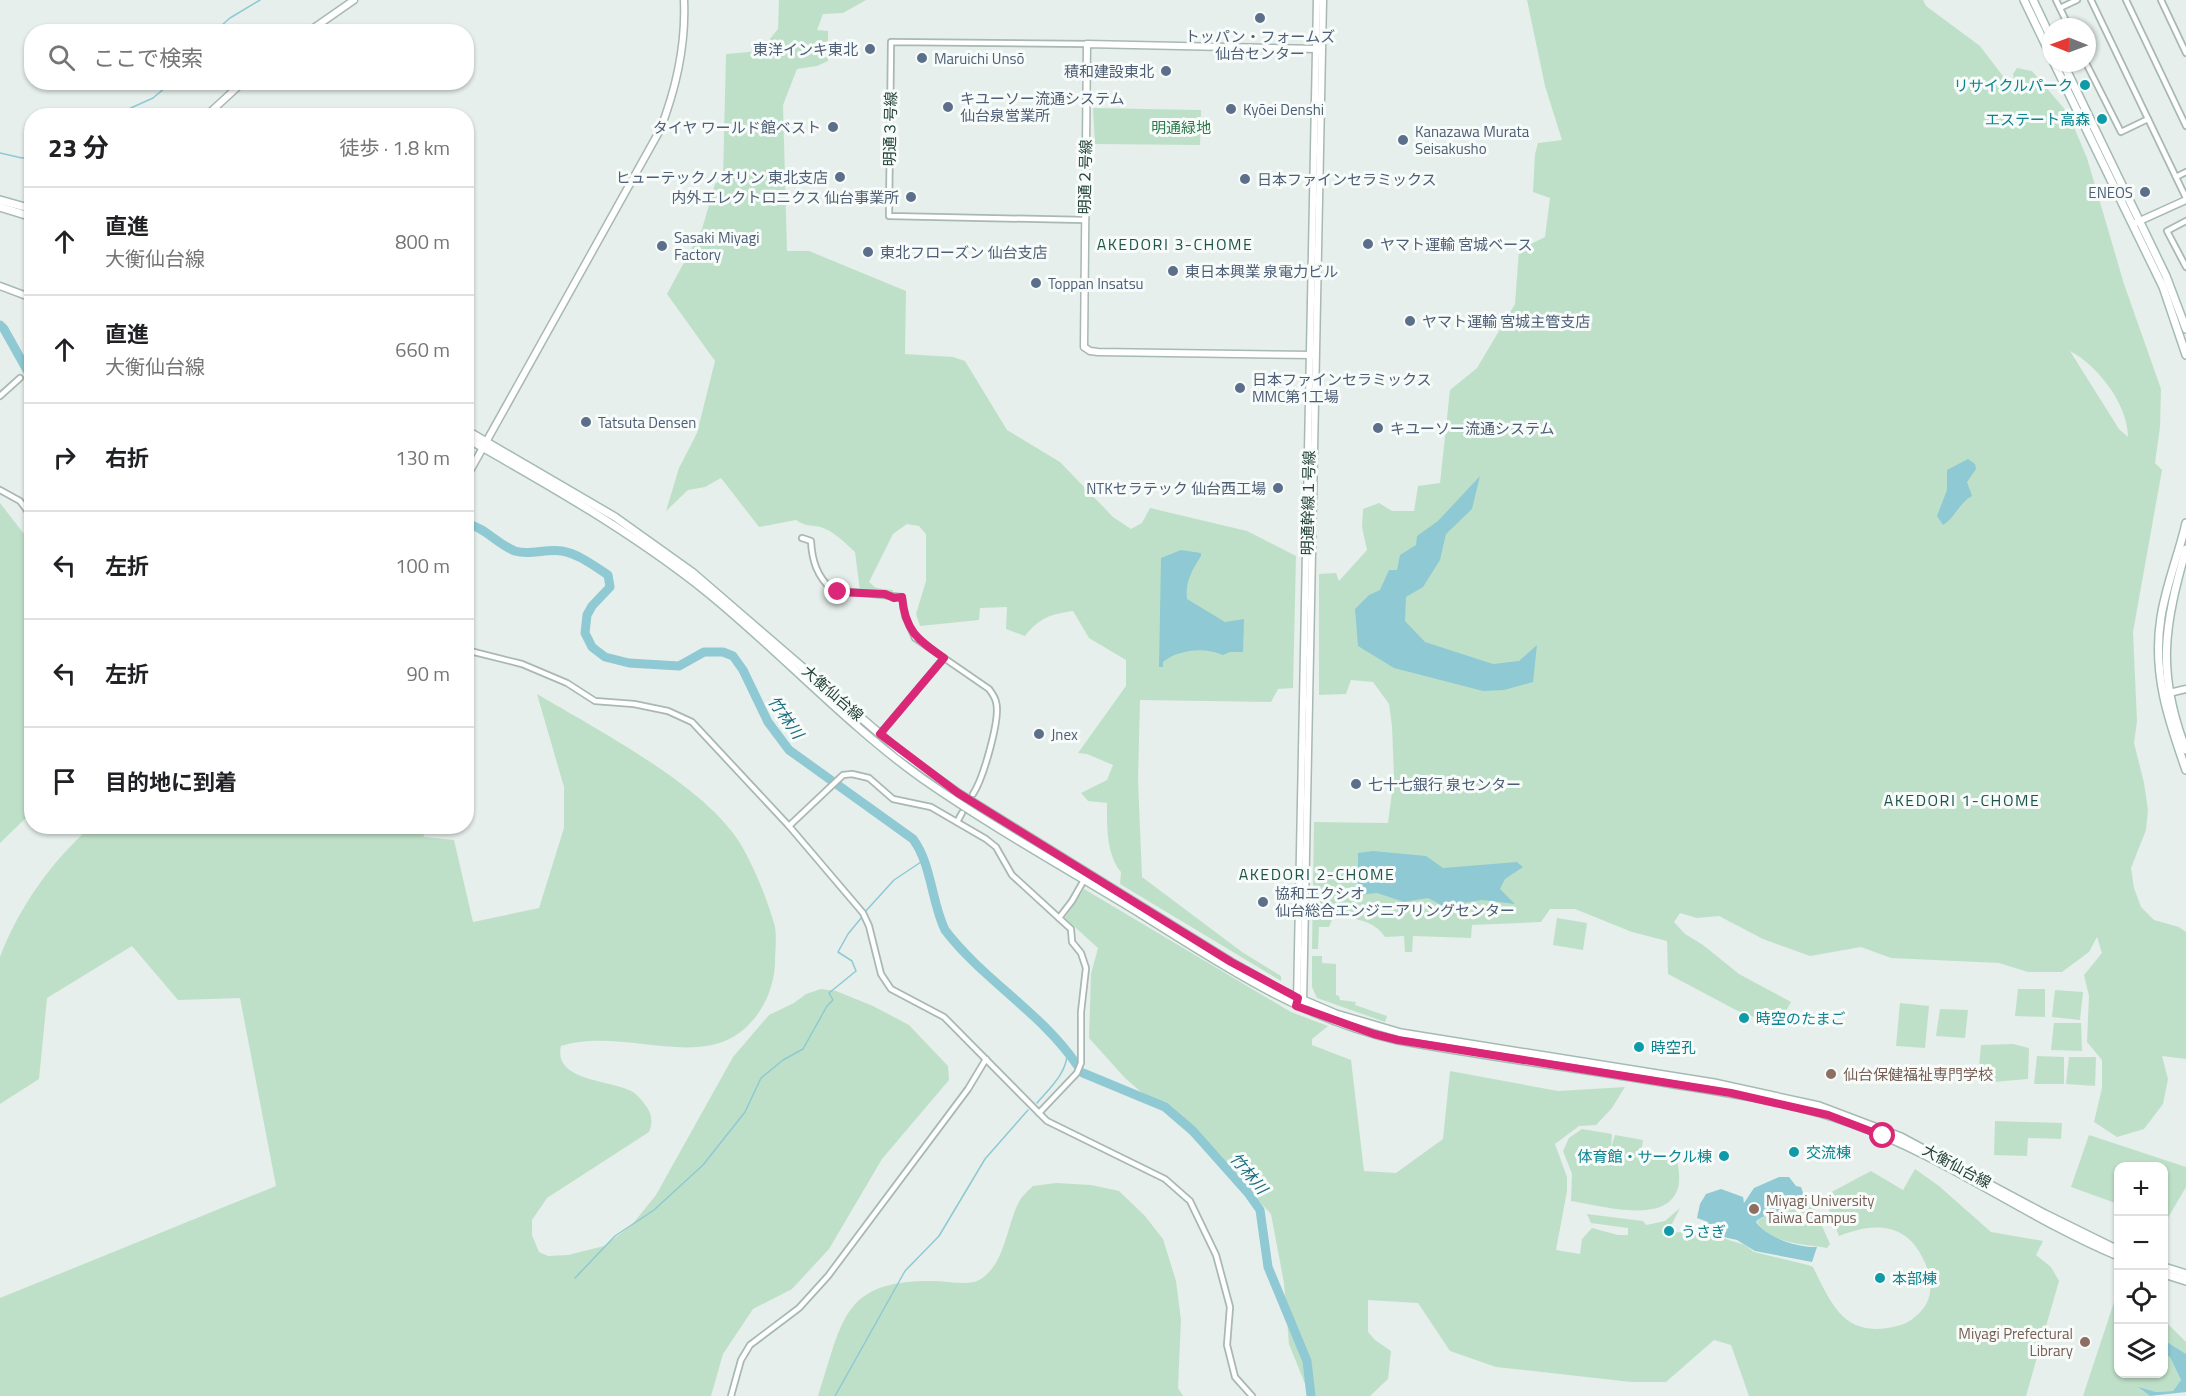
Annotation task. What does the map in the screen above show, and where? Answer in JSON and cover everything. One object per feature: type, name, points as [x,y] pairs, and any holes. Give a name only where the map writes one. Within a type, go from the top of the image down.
[{"type":"main road","points":[[2024,0],[2042,37]]},
{"type":"main road","points":[[2033,0],[2042,19]]},
{"type":"main road","points":[[2059,72],[2173,292],[2186,329]]},
{"type":"main road","points":[[2067,72],[2136,222],[2171,308],[2186,355]]},
{"type":"main road","points":[[0,200],[24,207]]},
{"type":"main road","points":[[0,207],[24,214]]},
{"type":"main road","name":"大衡仙台線","points":[[474,436],[645,545],[707,592],[866,733],[924,779],[1253,983],[1374,1034],[1398,1040],[1731,1093],[1828,1115],[1869,1129],[1924,1155],[2114,1254]]},
{"type":"main road","name":"大衡仙台線","points":[[474,441],[486,445],[615,517],[692,572],[880,734],[958,793],[1300,1003]]},
{"type":"main road","points":[[2186,523],[2161,616],[2158,652],[2165,694],[2186,770]]},
{"type":"main road","points":[[2186,549],[2166,632],[2165,694],[2186,750]]},
{"type":"main road","name":"大衡仙台線","points":[[2058,1225],[2114,1248]]},
{"type":"main road","points":[[2168,1269],[2186,1274]]},
{"type":"main road","points":[[2168,1276],[2186,1281]]},
{"type":"street","points":[[320,24],[354,0]]},
{"type":"street","points":[[474,465],[660,130],[672,98],[681,58],[684,0]]},
{"type":"street","name":"明通幹線１号線","points":[[1300,1003],[1319,49],[1317,0]]},
{"type":"street","points":[[1087,44],[1319,49],[1323,0]]},
{"type":"street","points":[[2055,0],[2065,18]]},
{"type":"street","points":[[2060,8],[2077,0]]},
{"type":"street","points":[[2091,0],[2186,199],[2136,222]]},
{"type":"street","points":[[2126,0],[2186,126]]},
{"type":"street","points":[[2161,0],[2186,53]]},
{"type":"street","name":"明通３号線","points":[[1085,219],[889,216],[890,118],[891,42],[1087,44]]},
{"type":"street","name":"明通２号線","points":[[1087,44],[1082,341],[1087,349],[1313,355]]},
{"type":"street","points":[[2091,72],[2121,132],[2148,119]]},
{"type":"street","points":[[215,108],[234,90]]},
{"type":"street","points":[[2176,177],[2186,172]]},
{"type":"street","points":[[2186,221],[2167,231],[2186,267]]},
{"type":"street","points":[[0,286],[24,295]]},
{"type":"street","points":[[0,396],[20,378]]},
{"type":"street","points":[[0,490],[20,501],[24,506]]},
{"type":"street","points":[[802,538],[811,541],[811,554],[817,570],[832,590],[902,597],[905,616],[915,638],[989,689],[997,702],[982,777],[973,794]]},
{"type":"street","points":[[474,652],[522,664],[567,683],[595,701],[634,704],[668,711],[692,722],[789,826],[863,913],[869,926],[881,974],[888,986],[944,1017],[1047,1121],[1165,1179],[1190,1201],[1216,1255],[1230,1307],[1227,1345],[1235,1377],[1252,1396]]},
{"type":"street","points":[[880,734],[944,658]]},
{"type":"street","points":[[2165,694],[2186,689]]},
{"type":"street","points":[[789,826],[843,776],[860,775],[869,778],[893,798],[931,807],[996,847],[1012,875],[1071,929],[1072,942],[1078,948],[1085,965],[1080,1025],[1082,1058],[1077,1073],[1039,1113]]},
{"type":"street","points":[[957,822],[962,813]]},
{"type":"street","points":[[1059,918],[1084,880]]},
{"type":"street","points":[[731,1396],[741,1360],[750,1345],[799,1308],[828,1276],[968,1089],[986,1059]]},
{"type":"green space","points":[[779,0],[866,0],[843,13],[823,14],[817,30],[828,31],[828,61],[817,66],[797,69],[783,105],[787,251],[809,251],[906,291],[905,354],[953,357],[965,361],[1007,430],[1060,462],[1113,517],[1131,529],[1142,523],[1150,508],[1247,531],[1296,556],[1293,688],[1278,689],[1271,702],[1140,700],[1138,780],[1142,877],[1242,952],[1281,976],[1281,981],[1120,884],[1121,872],[1112,857],[1108,839],[1107,803],[1088,801],[1081,793],[1107,780],[1113,765],[1087,754],[1078,753],[1126,686],[1126,660],[1089,638],[1073,611],[1046,618],[1035,625],[1025,636],[1006,629],[1007,607],[980,608],[979,620],[920,626],[916,614],[926,581],[926,534],[919,526],[907,524],[893,534],[869,582],[876,588],[893,590],[893,593],[860,591],[855,552],[828,530],[796,520],[759,527],[721,478],[705,487],[688,490],[666,511],[679,468],[697,433],[715,361],[667,294],[702,229],[715,184],[723,178],[726,54],[760,51],[778,29]]},
{"type":"green space","points":[[1527,0],[1923,0],[1926,6],[1980,46],[2015,92],[2013,74],[2017,68],[2032,71],[2068,113],[2087,158],[2124,284],[2161,389],[2160,427],[2155,463],[2162,470],[2133,632],[2137,721],[2134,743],[2148,810],[2146,830],[2131,868],[2134,888],[2141,907],[2154,920],[2179,927],[2186,932],[2186,1059],[2162,1056],[2168,1079],[2163,1104],[2144,1129],[2117,1137],[2094,1122],[2102,1088],[2102,1060],[2087,1042],[2089,996],[2084,975],[2102,953],[2097,937],[2089,952],[2062,972],[2028,972],[1999,963],[1891,958],[1861,947],[1810,956],[1763,939],[1719,916],[1697,918],[1680,913],[1674,922],[1685,934],[1703,945],[1739,974],[1791,1002],[1777,1026],[1736,1010],[1668,974],[1667,941],[1632,932],[1575,909],[1550,909],[1541,922],[1472,925],[1471,938],[1413,936],[1412,952],[1405,952],[1404,936],[1385,937],[1369,923],[1333,917],[1329,927],[1319,927],[1318,949],[1312,949],[1314,822],[1388,823],[1394,777],[1389,704],[1373,682],[1351,680],[1346,694],[1319,695],[1319,574],[1336,573],[1339,581],[1367,550],[1362,527],[1363,509],[1379,503],[1392,511],[1414,511],[1418,486],[1440,483],[1450,390],[1477,368],[1515,304],[1519,250],[1545,237],[1550,198],[1533,192],[1535,154],[1538,143],[1562,140],[1545,86]],"holes":[[[2070,351],[2100,376],[2117,399],[2127,424],[2128,437],[2119,429]]]},
{"type":"green space","name":"明通緑地","points":[[1093,108],[1201,110],[1200,145],[1095,144]]},
{"type":"green space","points":[[0,503],[24,534],[24,820],[0,843]]},
{"type":"green space","points":[[537,694],[647,760],[701,800],[723,821],[740,843],[765,895],[775,927],[775,963],[771,986],[762,1008],[747,1027],[727,1040],[709,1046],[689,1047],[603,1041],[561,1046],[561,1057],[565,1066],[573,1072],[636,1094],[650,1112],[651,1125],[649,1132],[547,1198],[532,1220],[532,1235],[539,1252],[548,1256],[568,1255],[604,1246],[631,1226],[656,1195],[733,1057],[769,1015],[794,1003],[806,994],[821,989],[836,991],[873,1006],[909,1025],[948,1066],[949,1080],[882,1159],[829,1249],[792,1289],[753,1309],[723,1354],[711,1396],[0,1396],[0,1298],[276,1186],[240,998],[178,1000],[132,946],[47,998],[39,1079],[0,1104],[0,957],[26,903],[63,854],[83,834],[423,834],[424,837],[454,840],[473,922],[539,908],[564,828],[564,787]]},
{"type":"green space","points":[[1084,889],[1291,1012],[1328,1026],[1312,1039],[1312,1045],[1351,1060],[1364,1171],[1396,1173],[1443,1139],[1450,1071],[1558,1091],[1625,1087],[1612,1108],[1596,1125],[1579,1126],[1555,1144],[1567,1177],[1567,1191],[1556,1250],[1580,1254],[1582,1239],[1592,1228],[1618,1235],[1628,1235],[1628,1228],[1591,1223],[1587,1214],[1643,1221],[1646,1225],[1665,1221],[1680,1208],[1672,1224],[1666,1228],[1666,1234],[1702,1229],[1709,1234],[1745,1245],[1754,1252],[1808,1265],[1813,1267],[1836,1308],[1855,1325],[1883,1329],[1901,1325],[1918,1314],[1929,1297],[1929,1277],[1919,1251],[1901,1233],[1890,1229],[1866,1228],[1839,1236],[1824,1196],[1871,1171],[1903,1190],[1915,1169],[1939,1186],[1991,1232],[2043,1241],[2036,1255],[2051,1267],[2059,1281],[2026,1396],[1749,1396],[1731,1345],[1714,1340],[1666,1382],[1631,1382],[1496,1367],[1450,1351],[1418,1303],[1368,1300],[1368,1332],[1391,1351],[1388,1379],[1370,1396],[1310,1396],[1289,1344],[1284,1283],[1271,1214],[1230,1170],[1125,1078],[1089,1038],[1091,974],[1098,948],[1065,918]]},
{"type":"green space","points":[[1557,918],[1587,923],[1583,950],[1553,945]]},
{"type":"green space","points":[[1312,956],[1322,956],[1322,963],[1336,964],[1336,995],[1340,1000],[1356,1002],[1355,1005],[1387,1016],[1385,1022],[1317,998],[1312,987]]},
{"type":"green space","points":[[2018,989],[2045,989],[2045,1017],[2015,1016]]},
{"type":"green space","points":[[2055,990],[2083,992],[2080,1020],[2052,1017]]},
{"type":"green space","points":[[1900,1003],[1929,1006],[1925,1048],[1896,1046]]},
{"type":"green space","points":[[1940,1009],[1968,1010],[1965,1038],[1936,1036]]},
{"type":"green space","points":[[2054,1023],[2081,1023],[2082,1051],[2051,1050]]},
{"type":"green space","points":[[2013,1044],[2029,1048],[2028,1079],[1993,1082],[1978,1078],[1981,1045]]},
{"type":"green space","points":[[2037,1056],[2064,1057],[2064,1084],[2034,1084]]},
{"type":"green space","points":[[2069,1057],[2096,1057],[2095,1086],[2066,1084]]},
{"type":"green space","points":[[1995,1121],[2062,1123],[2061,1139],[2028,1138],[2027,1156],[1994,1155]]},
{"type":"green space","points":[[1582,1129],[1612,1134],[1611,1148],[1615,1135],[1643,1140],[1641,1152],[1677,1157],[1679,1180],[1676,1193],[1668,1202],[1657,1208],[1643,1210],[1612,1208],[1571,1201],[1572,1174],[1563,1151],[1569,1138]]},
{"type":"green space","points":[[2089,1135],[2186,1167],[2186,1187],[2168,1218],[2168,1162],[2114,1162],[2114,1203],[2071,1187]]},
{"type":"green space","points":[[1056,1183],[1091,1185],[1119,1191],[1145,1216],[1163,1239],[1176,1281],[1181,1320],[1178,1388],[1183,1396],[818,1396],[841,1326],[850,1310],[863,1297],[880,1288],[903,1283],[933,1281],[963,1283],[979,1280],[995,1265],[1021,1198],[1033,1186]]},
{"type":"green space","points":[[1807,1205],[1813,1206],[1830,1244],[1827,1248],[1780,1239],[1763,1230],[1757,1222],[1765,1217]]},
{"type":"green space","points":[[2114,1302],[2114,1378],[2168,1378],[2168,1356],[2181,1380],[2173,1391],[2156,1392],[2139,1388],[2150,1396],[2083,1396]]},
{"type":"green space","points":[[2168,1324],[2186,1342],[2186,1354],[2168,1343]]},
{"type":"water","points":[[1968,459],[1975,464],[1976,469],[1967,482],[1972,496],[1943,525],[1937,516],[1947,490],[1947,470]]},
{"type":"water","points":[[1480,476],[1472,509],[1446,534],[1440,560],[1423,587],[1406,597],[1405,621],[1425,642],[1493,664],[1519,661],[1537,645],[1533,682],[1504,690],[1483,691],[1394,668],[1358,646],[1355,609],[1369,595],[1380,590],[1389,570],[1397,570],[1400,555],[1416,545],[1417,536],[1438,521]]},
{"type":"water","points":[[1181,550],[1201,553],[1188,582],[1187,599],[1225,622],[1244,619],[1243,652],[1230,652],[1223,655],[1200,650],[1184,652],[1169,658],[1163,662],[1163,667],[1159,667],[1161,558]]},
{"type":"water","points":[[1373,851],[1426,856],[1443,868],[1517,862],[1523,867],[1505,879],[1500,889],[1515,904],[1482,900],[1443,906],[1428,898],[1404,902],[1377,893],[1358,895],[1358,853]]},
{"type":"water","points":[[1779,1177],[1789,1177],[1796,1186],[1801,1187],[1807,1204],[1764,1217],[1756,1222],[1768,1233],[1784,1241],[1801,1246],[1817,1247],[1812,1262],[1755,1251],[1737,1240],[1710,1234],[1708,1222],[1697,1218],[1700,1204],[1706,1194],[1721,1189],[1743,1197],[1744,1203],[1754,1188]]},
{"type":"water","points":[[2168,1343],[2186,1354],[2186,1392],[2150,1396],[2138,1387],[2156,1392],[2173,1391],[2181,1380],[2168,1356]]},
{"type":"waterway","points":[[223,24],[260,0]]},
{"type":"waterway","points":[[131,108],[153,98],[162,90]]},
{"type":"waterway","points":[[0,153],[24,158]]},
{"type":"waterway","name":"竹林川","points":[[0,325],[24,365]]},
{"type":"waterway","name":"竹林川","points":[[474,525],[515,551],[527,553],[556,550],[568,553],[608,575],[610,587],[592,606],[587,615],[585,633],[592,647],[605,657],[629,663],[679,666],[704,652],[723,652],[733,656],[743,670],[768,722],[789,750],[913,839],[924,860],[945,930],[977,965],[1047,1029],[1077,1065]]},
{"type":"waterway","points":[[864,913],[894,880],[924,860]]},
{"type":"waterway","points":[[575,1278],[615,1236],[654,1210],[703,1165],[745,1112],[761,1078],[783,1060],[803,1049],[827,1006],[833,1000],[829,993],[856,971],[852,961],[838,952],[848,934],[862,917]]},
{"type":"waterway","points":[[1037,1103],[1062,1072],[1067,1050]]},
{"type":"waterway","name":"竹林川","points":[[1083,1073],[1165,1107],[1192,1130],[1248,1193],[1260,1210],[1268,1267],[1307,1361],[1311,1396]]},
{"type":"waterway","points":[[835,1396],[905,1271],[939,1236],[985,1159],[1028,1110]]},
{"type":"place","name":"トッパン・フォームズ 仙台センター","points":[[1260,18]]},
{"type":"place","name":"東洋インキ東北","points":[[870,49]]},
{"type":"place","name":"Maruichi Unsō","points":[[922,58]]},
{"type":"place","name":"積和建設東北","points":[[1166,71]]},
{"type":"place","name":"リサイクルパーク","points":[[2085,85]]},
{"type":"place","name":"キユーソー流通システム 仙台泉営業所","points":[[948,107]]},
{"type":"place","name":"Kyōei Denshi","points":[[1231,109]]},
{"type":"place","name":"エステート高森","points":[[2102,119]]},
{"type":"place","name":"タイヤ ワールド館ベスト","points":[[833,127]]},
{"type":"place","name":"Kanazawa Murata Seisakusho","points":[[1403,140]]},
{"type":"place","name":"ヒューテックノオリン 東北支店","points":[[840,177]]},
{"type":"place","name":"日本ファインセラミックス","points":[[1245,179]]},
{"type":"place","name":"ENEOS","points":[[2145,192]]},
{"type":"place","name":"内外エレクトロニクス 仙台事業所","points":[[911,197]]},
{"type":"place","name":"ヤマト運輸 宮城ベース","points":[[1368,244]]},
{"type":"place","name":"Sasaki Miyagi Factory","points":[[662,246]]},
{"type":"place","name":"東北フローズン 仙台支店","points":[[868,252]]},
{"type":"place","name":"東日本興業 泉電力ビル","points":[[1173,271]]},
{"type":"place","name":"Toppan Insatsu","points":[[1036,283]]},
{"type":"place","name":"ヤマト運輸 宮城主管支店","points":[[1410,321]]},
{"type":"place","name":"日本ファインセラミックス MMC第1工場","points":[[1240,388]]},
{"type":"place","name":"Tatsuta Densen","points":[[586,422]]},
{"type":"place","name":"キユーソー流通システム","points":[[1378,428]]},
{"type":"place","name":"NTKセラテック 仙台西工場","points":[[1278,488]]},
{"type":"place","name":"Jnex","points":[[1039,734]]},
{"type":"place","name":"七十七銀行 泉センター","points":[[1356,784]]},
{"type":"place","name":"協和エクシオ 仙台総合エンジニアリングセンター","points":[[1263,902]]},
{"type":"place","name":"時空のたまご","points":[[1744,1018]]},
{"type":"place","name":"時空孔","points":[[1639,1047]]},
{"type":"place","name":"仙台保健福祉専門学校","points":[[1831,1074]]},
{"type":"place","name":"交流棟","points":[[1794,1152]]},
{"type":"place","name":"体育館・サークル棟","points":[[1724,1156]]},
{"type":"place","name":"Miyagi University Taiwa Campus","points":[[1754,1209]]},
{"type":"place","name":"うさぎ","points":[[1669,1231]]},
{"type":"place","name":"本部棟","points":[[1880,1278]]},
{"type":"place","name":"Miyagi Prefectural Library","points":[[2085,1342]]},
{"type":"district","name":"AKEDORI 3-CHOME","points":[[1175,244]]},
{"type":"district","name":"AKEDORI 1-CHOME","points":[[1962,800]]},
{"type":"district","name":"AKEDORI 2-CHOME","points":[[1317,874]]},
{"type":"route","points":[[838,592],[887,594],[894,598],[902,597],[905,616],[915,638],[944,658],[880,734],[902,753],[958,793],[1231,962],[1298,998],[1296,1006],[1374,1034],[1398,1040],[1731,1093],[1828,1115],[1883,1136]]}]
